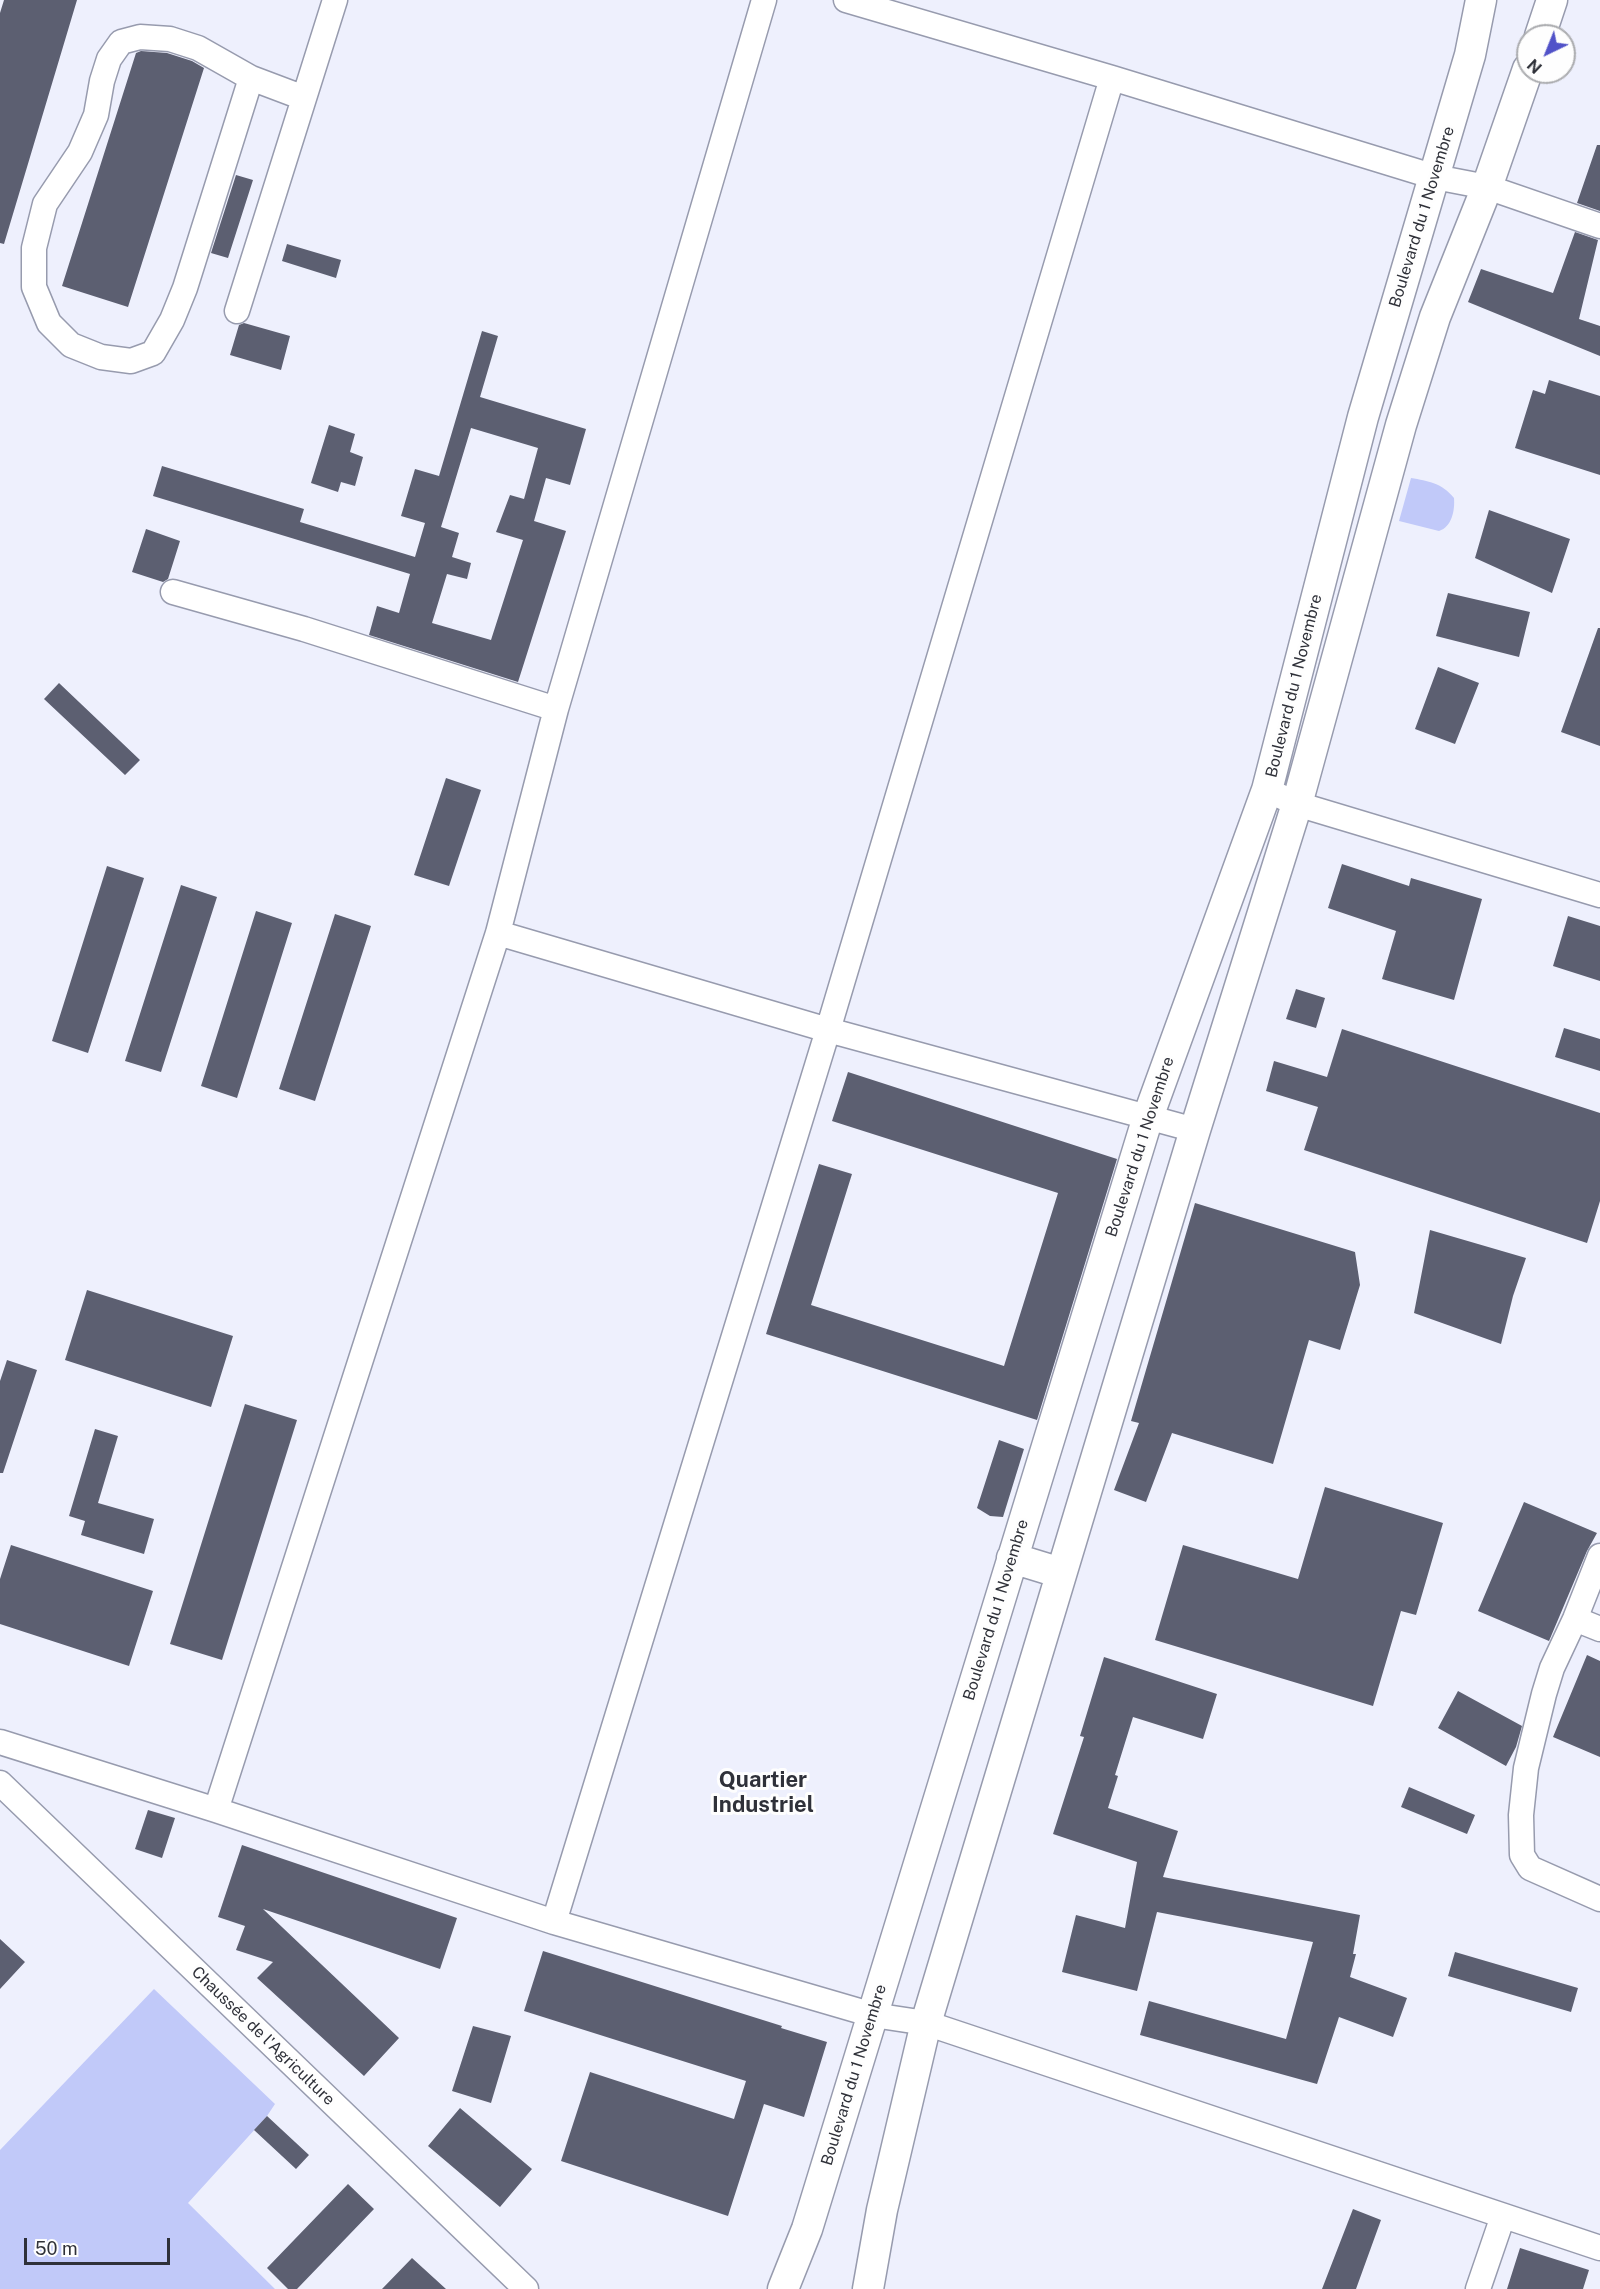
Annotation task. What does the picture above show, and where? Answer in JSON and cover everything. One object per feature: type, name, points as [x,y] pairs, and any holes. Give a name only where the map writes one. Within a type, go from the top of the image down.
[{"type":"main road","name":"Boulevard du 1 Novembre","points":[[783,2289],[807,2229],[1148,1117],[1267,790],[1363,417],[1470,55],[1481,0]]},
{"type":"main road","points":[[1544,24],[1552,0]]},
{"type":"main road","name":"Boulevard du 1 Novembre","points":[[868,2289],[882,2210],[926,2023],[1195,1130],[1297,804],[1401,425],[1435,316],[1487,187],[1523,84]]},
{"type":"main road","points":[[1363,417],[1401,425]]},
{"type":"main road","points":[[1012,1558],[1061,1574]]},
{"type":"street","points":[[237,311],[335,0]]},
{"type":"street","points":[[216,1810],[498,933],[556,709],[764,0]]},
{"type":"street","points":[[846,0],[1112,78],[1435,177],[1487,187],[1600,226]]},
{"type":"street","points":[[251,78],[185,288],[172,320],[153,353],[131,361],[101,357],[71,345],[50,323],[34,287],[34,248],[45,204],[80,152],[96,116],[102,81],[109,59],[121,42],[140,37],[170,39],[198,48],[251,78],[304,98]]},
{"type":"street","points":[[555,1922],[828,1030],[1112,78]]},
{"type":"street","points":[[173,592],[304,629],[556,709]]},
{"type":"street","points":[[1267,790],[1297,804],[1600,895]]},
{"type":"street","points":[[498,933],[828,1030],[1195,1130]]},
{"type":"street","points":[[1600,1556],[1549,1677],[1526,1768],[1521,1815],[1522,1856],[1530,1868],[1600,1899]]},
{"type":"street","points":[[1575,1619],[1600,1629]]},
{"type":"street","points":[[0,1742],[216,1810],[555,1922],[873,2015],[926,2023],[1600,2248]]},
{"type":"street","name":"Chaussée de l'Agriculture","points":[[0,1783],[526,2289]]},
{"type":"street","points":[[1478,2289],[1503,2216]]},
{"type":"shaded area","points":[[1411,478],[1440,486],[1454,498],[1452,518],[1443,529],[1439,531],[1399,521]]},
{"type":"shaded area","points":[[154,1989],[275,2104],[267,2116],[188,2203],[275,2289],[0,2289],[0,2150]]},
{"type":"building","points":[[4,0],[77,0],[4,244],[0,243],[0,13]]},
{"type":"building","points":[[141,51],[167,53],[192,61],[204,68],[128,307],[62,286],[136,53]]},
{"type":"building","points":[[1597,145],[1600,145],[1600,211],[1577,203]]},
{"type":"building","points":[[236,175],[253,180],[228,258],[211,253]]},
{"type":"building","points":[[1575,232],[1598,240],[1579,319],[1600,326],[1600,356],[1468,302],[1481,269],[1553,293]]},
{"type":"building","points":[[287,244],[341,260],[336,278],[282,261]]},
{"type":"building","points":[[244,323],[290,336],[281,370],[230,355],[239,325]]},
{"type":"building","points":[[482,331],[498,336],[480,397],[586,429],[570,485],[546,478],[534,521],[566,531],[518,682],[369,635],[377,606],[399,613],[410,574],[153,496],[162,466],[304,509],[300,522],[415,557],[425,523],[401,516],[415,469],[439,476]],"holes":[[[471,428],[538,448],[524,499],[510,495],[496,532],[523,540],[491,640],[432,623],[447,574],[467,579],[471,563],[452,557],[459,533],[441,527]]]},
{"type":"building","points":[[1549,380],[1600,396],[1600,475],[1515,448],[1533,390],[1545,394]]},
{"type":"building","points":[[329,425],[355,434],[350,452],[363,457],[355,486],[341,482],[338,492],[311,483]]},
{"type":"building","points":[[1489,510],[1570,539],[1552,593],[1475,558]]},
{"type":"building","points":[[146,529],[180,541],[168,579],[163,582],[132,572]]},
{"type":"building","points":[[1448,593],[1530,612],[1519,657],[1436,636]]},
{"type":"building","points":[[1598,628],[1600,628],[1600,746],[1561,732]]},
{"type":"building","points":[[1438,667],[1479,683],[1455,744],[1415,729]]},
{"type":"building","points":[[59,683],[140,760],[125,775],[44,699]]},
{"type":"building","points":[[446,778],[481,790],[449,886],[414,875]]},
{"type":"building","points":[[1342,864],[1409,886],[1411,878],[1482,899],[1454,1000],[1382,979],[1396,931],[1328,908]]},
{"type":"building","points":[[107,866],[144,878],[88,1053],[52,1041]]},
{"type":"building","points":[[181,885],[217,897],[161,1072],[125,1061]]},
{"type":"building","points":[[256,911],[292,923],[237,1098],[201,1086]]},
{"type":"building","points":[[335,914],[371,926],[315,1101],[279,1089]]},
{"type":"building","points":[[1568,916],[1600,926],[1600,981],[1553,966]]},
{"type":"building","points":[[1296,989],[1325,998],[1316,1028],[1286,1019]]},
{"type":"building","points":[[1564,1028],[1600,1039],[1600,1071],[1555,1057]]},
{"type":"building","points":[[1342,1029],[1600,1113],[1600,1201],[1587,1243],[1304,1150],[1318,1107],[1266,1091],[1274,1061],[1327,1077]]},
{"type":"building","points":[[848,1072],[1117,1159],[1037,1420],[766,1334],[819,1164],[852,1174],[811,1305],[1004,1366],[1058,1193],[832,1121]]},
{"type":"building","points":[[1195,1203],[1355,1252],[1360,1285],[1340,1350],[1309,1340],[1273,1464],[1172,1433],[1146,1502],[1114,1490],[1139,1423],[1131,1421]]},
{"type":"building","points":[[1430,1230],[1526,1258],[1513,1296],[1501,1344],[1414,1313]]},
{"type":"building","points":[[87,1290],[233,1336],[211,1407],[65,1360]]},
{"type":"building","points":[[7,1360],[37,1370],[3,1473],[0,1473],[0,1381]]},
{"type":"building","points":[[245,1404],[297,1420],[222,1660],[170,1644]]},
{"type":"building","points":[[95,1429],[118,1436],[98,1503],[154,1519],[144,1554],[81,1535],[85,1521],[69,1516]]},
{"type":"building","points":[[999,1440],[1024,1449],[1003,1517],[990,1516],[977,1508]]},
{"type":"building","points":[[1325,1487],[1443,1523],[1416,1615],[1401,1611],[1373,1706],[1155,1640],[1183,1545],[1298,1579]]},
{"type":"building","points":[[1524,1502],[1597,1533],[1587,1551],[1549,1641],[1478,1611]]},
{"type":"building","points":[[11,1545],[153,1591],[129,1666],[0,1624],[0,1579]]},
{"type":"building","points":[[1587,1655],[1600,1661],[1600,1757],[1553,1737]]},
{"type":"building","points":[[1104,1657],[1217,1694],[1203,1739],[1133,1717],[1115,1775],[1118,1776],[1108,1808],[1178,1831],[1163,1877],[1360,1915],[1353,1954],[1356,1954],[1350,1977],[1407,1998],[1393,2037],[1339,2017],[1317,2084],[1140,2035],[1149,2001],[1286,2039],[1313,1942],[1157,1912],[1137,1991],[1062,1972],[1076,1915],[1125,1928],[1137,1862],[1053,1834],[1084,1737],[1080,1736]]},
{"type":"building","points":[[1458,1691],[1522,1726],[1516,1747],[1506,1766],[1438,1728]]},
{"type":"building","points":[[1409,1787],[1475,1815],[1467,1834],[1401,1807]]},
{"type":"building","points":[[148,1810],[175,1818],[162,1858],[135,1849]]},
{"type":"building","points":[[242,1845],[457,1918],[440,1969],[263,1909],[399,2038],[364,2076],[257,1978],[273,1962],[236,1950],[245,1926],[218,1917]]},
{"type":"building","points":[[0,1939],[25,1962],[0,1989]]},
{"type":"building","points":[[543,1951],[827,2042],[804,2117],[764,2104],[728,2216],[561,2161],[590,2072],[734,2119],[746,2081],[524,2011]]},
{"type":"building","points":[[1455,1952],[1578,1988],[1571,2012],[1448,1976]]},
{"type":"building","points":[[473,2026],[511,2036],[491,2103],[452,2091]]},
{"type":"building","points":[[460,2108],[532,2169],[500,2207],[428,2146]]},
{"type":"building","points":[[267,2116],[309,2155],[296,2169],[254,2130]]},
{"type":"building","points":[[348,2184],[374,2209],[297,2289],[288,2289],[267,2268]]},
{"type":"building","points":[[1353,2209],[1381,2220],[1356,2289],[1322,2289]]},
{"type":"building","points":[[1520,2248],[1589,2270],[1583,2289],[1507,2289]]},
{"type":"building","points":[[412,2258],[446,2289],[382,2289]]},
{"type":"district","name":"Quartier Industriel","points":[[763,1793]]}]
